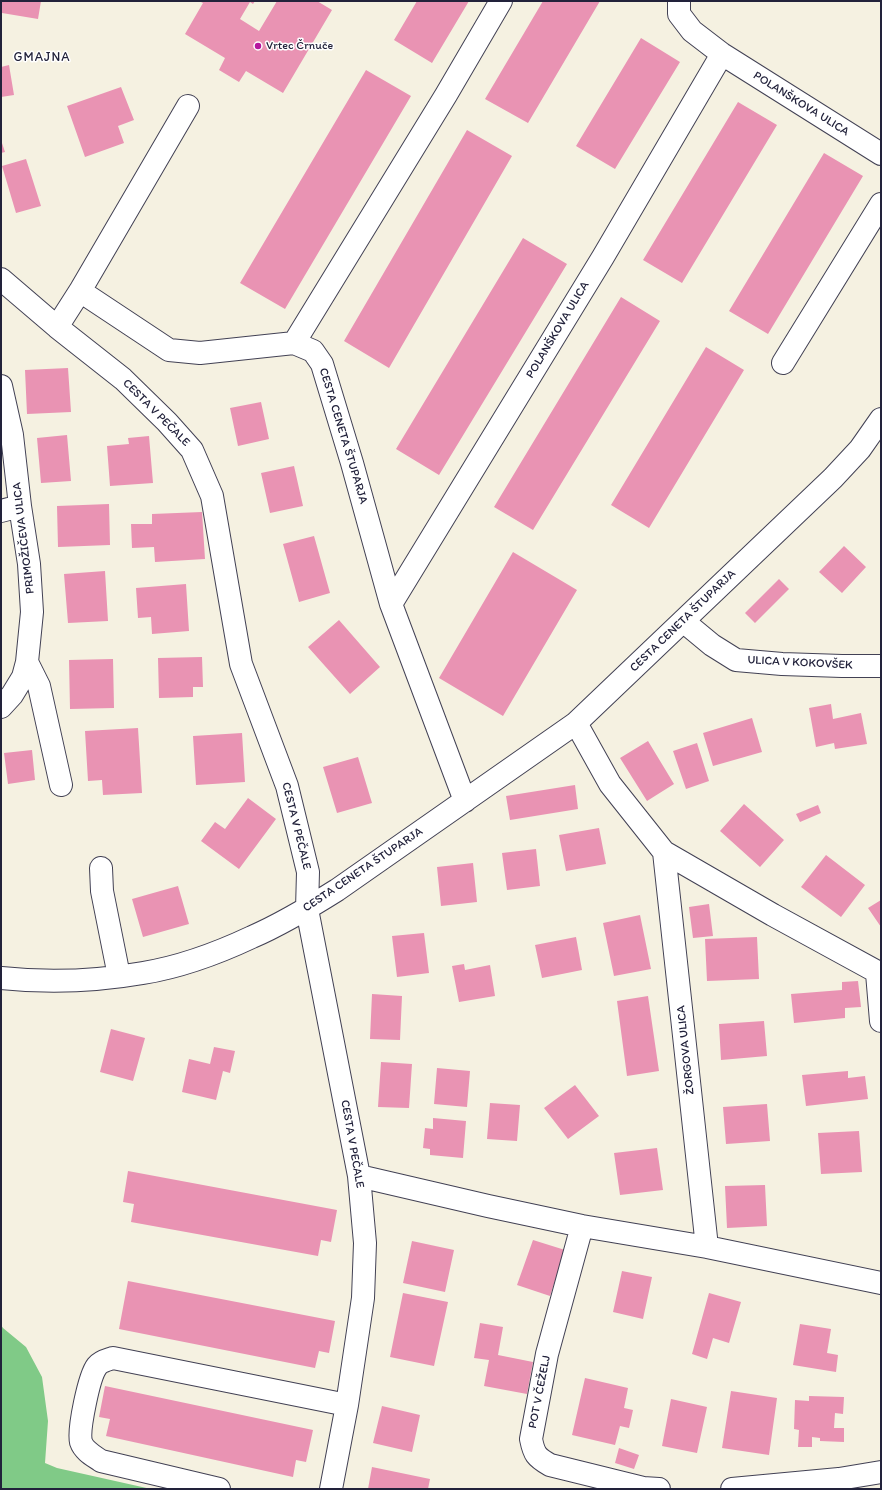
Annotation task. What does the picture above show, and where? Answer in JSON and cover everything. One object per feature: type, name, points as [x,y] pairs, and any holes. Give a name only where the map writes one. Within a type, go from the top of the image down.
[{"type":"street","points":[[294,343],[446,95],[501,1]]},
{"type":"street","name":"POLANŠKOVA ULICA","points":[[679,1],[679,14],[692,31],[722,54],[881,154]]},
{"type":"street","name":"POLANŠKOVA ULICA","points":[[391,604],[603,257],[722,54]]},
{"type":"street","points":[[57,327],[80,291],[188,106]]},
{"type":"street","points":[[783,363],[881,204]]},
{"type":"street","name":"CESTA V PEČALE","points":[[1,279],[57,327],[123,379],[167,422],[192,450],[212,496],[241,664],[287,786],[308,872],[307,909],[359,1176],[365,1243],[363,1298],[347,1405],[331,1489]]},
{"type":"street","name":"CESTA CENETA ŠTUPARJA","points":[[80,291],[169,350],[200,353],[294,343],[313,351],[322,364],[352,463],[391,604],[465,801]]},
{"type":"street","name":"PRIMOŽIČEVA ULICA","points":[[1,386],[12,435],[11,509],[29,564],[32,612],[27,662],[23,677],[12,695],[1,707]]},
{"type":"street","name":"CESTA CENETA ŠTUPARJA","points":[[1,978],[46,981],[85,980],[144,973],[174,966],[212,954],[253,937],[307,909],[337,890],[576,723],[833,478],[860,449],[881,420]]},
{"type":"street","name":"ULICA V KOKOVŠEK","points":[[683,621],[712,645],[736,660],[782,664],[881,666]]},
{"type":"street","points":[[27,662],[39,686],[61,784]]},
{"type":"street","points":[[576,723],[610,784],[664,852],[879,973],[881,1021]]},
{"type":"street","name":"ŽORGOVA ULICA","points":[[664,852],[707,1247]]},
{"type":"street","points":[[101,868],[102,891],[119,976]]},
{"type":"street","points":[[359,1176],[582,1226],[707,1247],[881,1283]]},
{"type":"street","name":"POT V ČEŽELJ","points":[[582,1226],[547,1354],[531,1439],[534,1451],[538,1459],[550,1465],[643,1488],[660,1489]]},
{"type":"street","points":[[219,1489],[101,1461],[88,1452],[82,1443],[80,1430],[89,1383],[96,1367],[103,1361],[114,1358],[347,1405]]},
{"type":"street","points":[[732,1489],[775,1487],[881,1472]]},
{"type":"green space","points":[[1,1325],[26,1347],[42,1377],[48,1421],[45,1463],[57,1468],[151,1489],[1,1489]]},
{"type":"building","points":[[1,1],[41,1],[38,19],[2,13],[1,16]]},
{"type":"building","name":"Vrtec Črnuče","points":[[199,1],[255,1],[253,4],[250,2],[240,19],[259,31],[277,1],[317,1],[332,10],[283,93],[246,71],[239,82],[219,70],[225,58],[185,34],[203,3]]},
{"type":"building","points":[[417,1],[469,1],[432,63],[394,40]]},
{"type":"building","points":[[543,1],[600,1],[528,123],[485,99]]},
{"type":"building","points":[[641,38],[680,62],[615,169],[576,146]]},
{"type":"building","points":[[9,65],[14,95],[1,97],[1,67]]},
{"type":"building","points":[[366,70],[411,96],[285,309],[240,283]]},
{"type":"building","points":[[121,87],[134,120],[118,126],[124,143],[85,157],[67,106]]},
{"type":"building","points":[[738,102],[777,125],[682,283],[643,260]]},
{"type":"building","points":[[467,130],[512,156],[389,368],[344,341]]},
{"type":"building","points":[[1,140],[5,152],[1,153]]},
{"type":"building","points":[[824,153],[863,176],[768,334],[729,311]]},
{"type":"building","points":[[26,159],[41,206],[16,213],[2,166]]},
{"type":"building","points":[[523,238],[567,264],[439,475],[396,449]]},
{"type":"building","points":[[621,297],[660,321],[533,530],[494,507]]},
{"type":"building","points":[[706,347],[744,370],[649,528],[611,505]]},
{"type":"building","points":[[68,368],[71,412],[27,414],[25,370]]},
{"type":"building","points":[[261,402],[269,439],[238,446],[230,408]]},
{"type":"building","points":[[67,435],[71,481],[41,483],[37,438]]},
{"type":"building","points":[[149,436],[153,483],[110,486],[107,446],[129,444],[128,438]]},
{"type":"building","points":[[294,466],[303,506],[270,513],[261,473]]},
{"type":"building","points":[[109,504],[110,545],[58,547],[57,506]]},
{"type":"building","points":[[202,512],[205,559],[155,562],[154,547],[132,548],[131,524],[152,524],[152,514]]},
{"type":"building","points":[[314,536],[330,593],[299,602],[283,544]]},
{"type":"building","points":[[844,546],[866,567],[842,593],[819,572]]},
{"type":"building","points":[[513,552],[577,590],[503,716],[439,678]]},
{"type":"building","points":[[105,571],[108,621],[68,623],[64,574]]},
{"type":"building","points":[[779,579],[789,589],[755,623],[745,613]]},
{"type":"building","points":[[186,584],[189,631],[152,634],[151,617],[138,618],[136,588]]},
{"type":"building","points":[[339,620],[380,667],[350,694],[308,647]]},
{"type":"building","points":[[202,657],[203,687],[193,687],[193,697],[159,698],[158,658]]},
{"type":"building","points":[[113,659],[114,708],[70,709],[69,660]]},
{"type":"building","points":[[831,704],[833,719],[861,713],[867,744],[835,749],[834,743],[816,747],[809,708]]},
{"type":"building","points":[[752,718],[762,752],[713,766],[703,733]]},
{"type":"building","points":[[138,728],[142,793],[103,795],[102,780],[88,781],[85,731]]},
{"type":"building","points":[[242,733],[245,782],[196,785],[193,736]]},
{"type":"building","points":[[648,741],[674,784],[647,801],[620,758]]},
{"type":"building","points":[[697,743],[709,781],[686,789],[673,751]]},
{"type":"building","points":[[32,750],[35,780],[8,784],[4,753]]},
{"type":"building","points":[[358,757],[372,803],[337,813],[323,767]]},
{"type":"building","points":[[575,785],[578,809],[510,820],[506,796]]},
{"type":"building","points":[[248,798],[276,819],[239,869],[201,841],[215,822],[225,829]]},
{"type":"building","points":[[744,804],[784,840],[760,867],[720,831]]},
{"type":"building","points":[[818,805],[821,813],[800,822],[796,814]]},
{"type":"building","points":[[599,828],[606,864],[566,871],[559,835]]},
{"type":"building","points":[[536,849],[540,886],[507,890],[502,853]]},
{"type":"building","points":[[826,855],[865,885],[841,917],[801,887]]},
{"type":"building","points":[[473,863],[477,902],[441,906],[437,867]]},
{"type":"building","points":[[178,886],[189,924],[143,937],[132,899]]},
{"type":"building","points":[[881,900],[881,927],[868,908]]},
{"type":"building","points":[[709,904],[713,936],[693,938],[689,907]]},
{"type":"building","points":[[640,915],[651,969],[614,976],[603,923]]},
{"type":"building","points":[[424,933],[429,973],[397,977],[392,936]]},
{"type":"building","points":[[576,937],[582,970],[542,978],[535,945]]},
{"type":"building","points":[[757,937],[759,979],[707,981],[705,939]]},
{"type":"building","points":[[464,964],[465,970],[490,965],[495,996],[459,1002],[452,966]]},
{"type":"building","points":[[858,981],[861,1007],[845,1008],[845,1018],[794,1023],[791,994],[842,990],[842,982]]},
{"type":"building","points":[[372,994],[402,996],[400,1040],[370,1039]]},
{"type":"building","points":[[648,996],[659,1071],[627,1076],[617,1001]]},
{"type":"building","points":[[764,1021],[767,1056],[721,1060],[719,1024]]},
{"type":"building","points":[[111,1029],[145,1038],[133,1081],[100,1072]]},
{"type":"building","points":[[214,1047],[235,1051],[230,1073],[223,1071],[216,1100],[182,1092],[189,1059],[210,1064]]},
{"type":"building","points":[[381,1062],[412,1064],[409,1108],[378,1107]]},
{"type":"building","points":[[437,1068],[470,1071],[467,1107],[434,1104]]},
{"type":"building","points":[[848,1071],[848,1078],[865,1076],[868,1099],[806,1106],[802,1075]]},
{"type":"building","points":[[575,1085],[599,1116],[568,1139],[544,1108]]},
{"type":"building","points":[[490,1103],[520,1105],[517,1141],[487,1139]]},
{"type":"building","points":[[767,1104],[770,1141],[726,1144],[723,1107]]},
{"type":"building","points":[[433,1118],[466,1121],[463,1158],[430,1155],[430,1149],[423,1148],[425,1128],[433,1129]]},
{"type":"building","points":[[859,1131],[862,1172],[821,1174],[818,1133]]},
{"type":"building","points":[[657,1148],[663,1190],[620,1195],[614,1153]]},
{"type":"building","points":[[128,1171],[337,1210],[331,1242],[321,1240],[318,1256],[131,1222],[134,1204],[123,1202]]},
{"type":"building","points":[[765,1185],[767,1226],[727,1228],[725,1186]]},
{"type":"building","points":[[533,1240],[565,1250],[550,1296],[517,1285]]},
{"type":"building","points":[[412,1241],[454,1250],[445,1292],[403,1283]]},
{"type":"building","points":[[622,1271],[652,1277],[643,1319],[613,1312]]},
{"type":"building","points":[[128,1281],[335,1321],[329,1353],[319,1351],[315,1368],[119,1329]]},
{"type":"building","points":[[403,1293],[448,1302],[434,1366],[390,1357]]},
{"type":"building","points":[[709,1293],[741,1302],[729,1343],[713,1338],[707,1359],[692,1354]]},
{"type":"building","points":[[480,1323],[503,1327],[498,1355],[533,1362],[527,1394],[484,1386],[489,1360],[474,1358]]},
{"type":"building","points":[[800,1324],[831,1329],[827,1353],[838,1355],[836,1372],[793,1365]]},
{"type":"building","points":[[585,1378],[628,1388],[624,1408],[633,1410],[629,1428],[620,1426],[615,1445],[572,1435]]},
{"type":"building","points":[[105,1386],[313,1430],[306,1462],[296,1460],[293,1477],[106,1436],[110,1419],[99,1417]]},
{"type":"building","points":[[731,1391],[777,1398],[769,1455],[722,1448]]},
{"type":"building","points":[[809,1396],[844,1397],[843,1414],[835,1413],[834,1428],[844,1428],[844,1442],[820,1441],[820,1438],[812,1437],[812,1447],[798,1447],[799,1430],[794,1429],[795,1400],[809,1401]]},
{"type":"building","points":[[671,1399],[707,1407],[697,1453],[662,1446]]},
{"type":"building","points":[[382,1406],[420,1415],[412,1452],[373,1443]]},
{"type":"building","points":[[619,1448],[639,1455],[634,1469],[615,1463]]},
{"type":"building","points":[[372,1467],[430,1479],[428,1489],[368,1489]]},
{"type":"place","name":"Vrtec Črnuče","points":[[258,46]]},
{"type":"district","name":"GMAJNA","points":[[42,58]]}]
